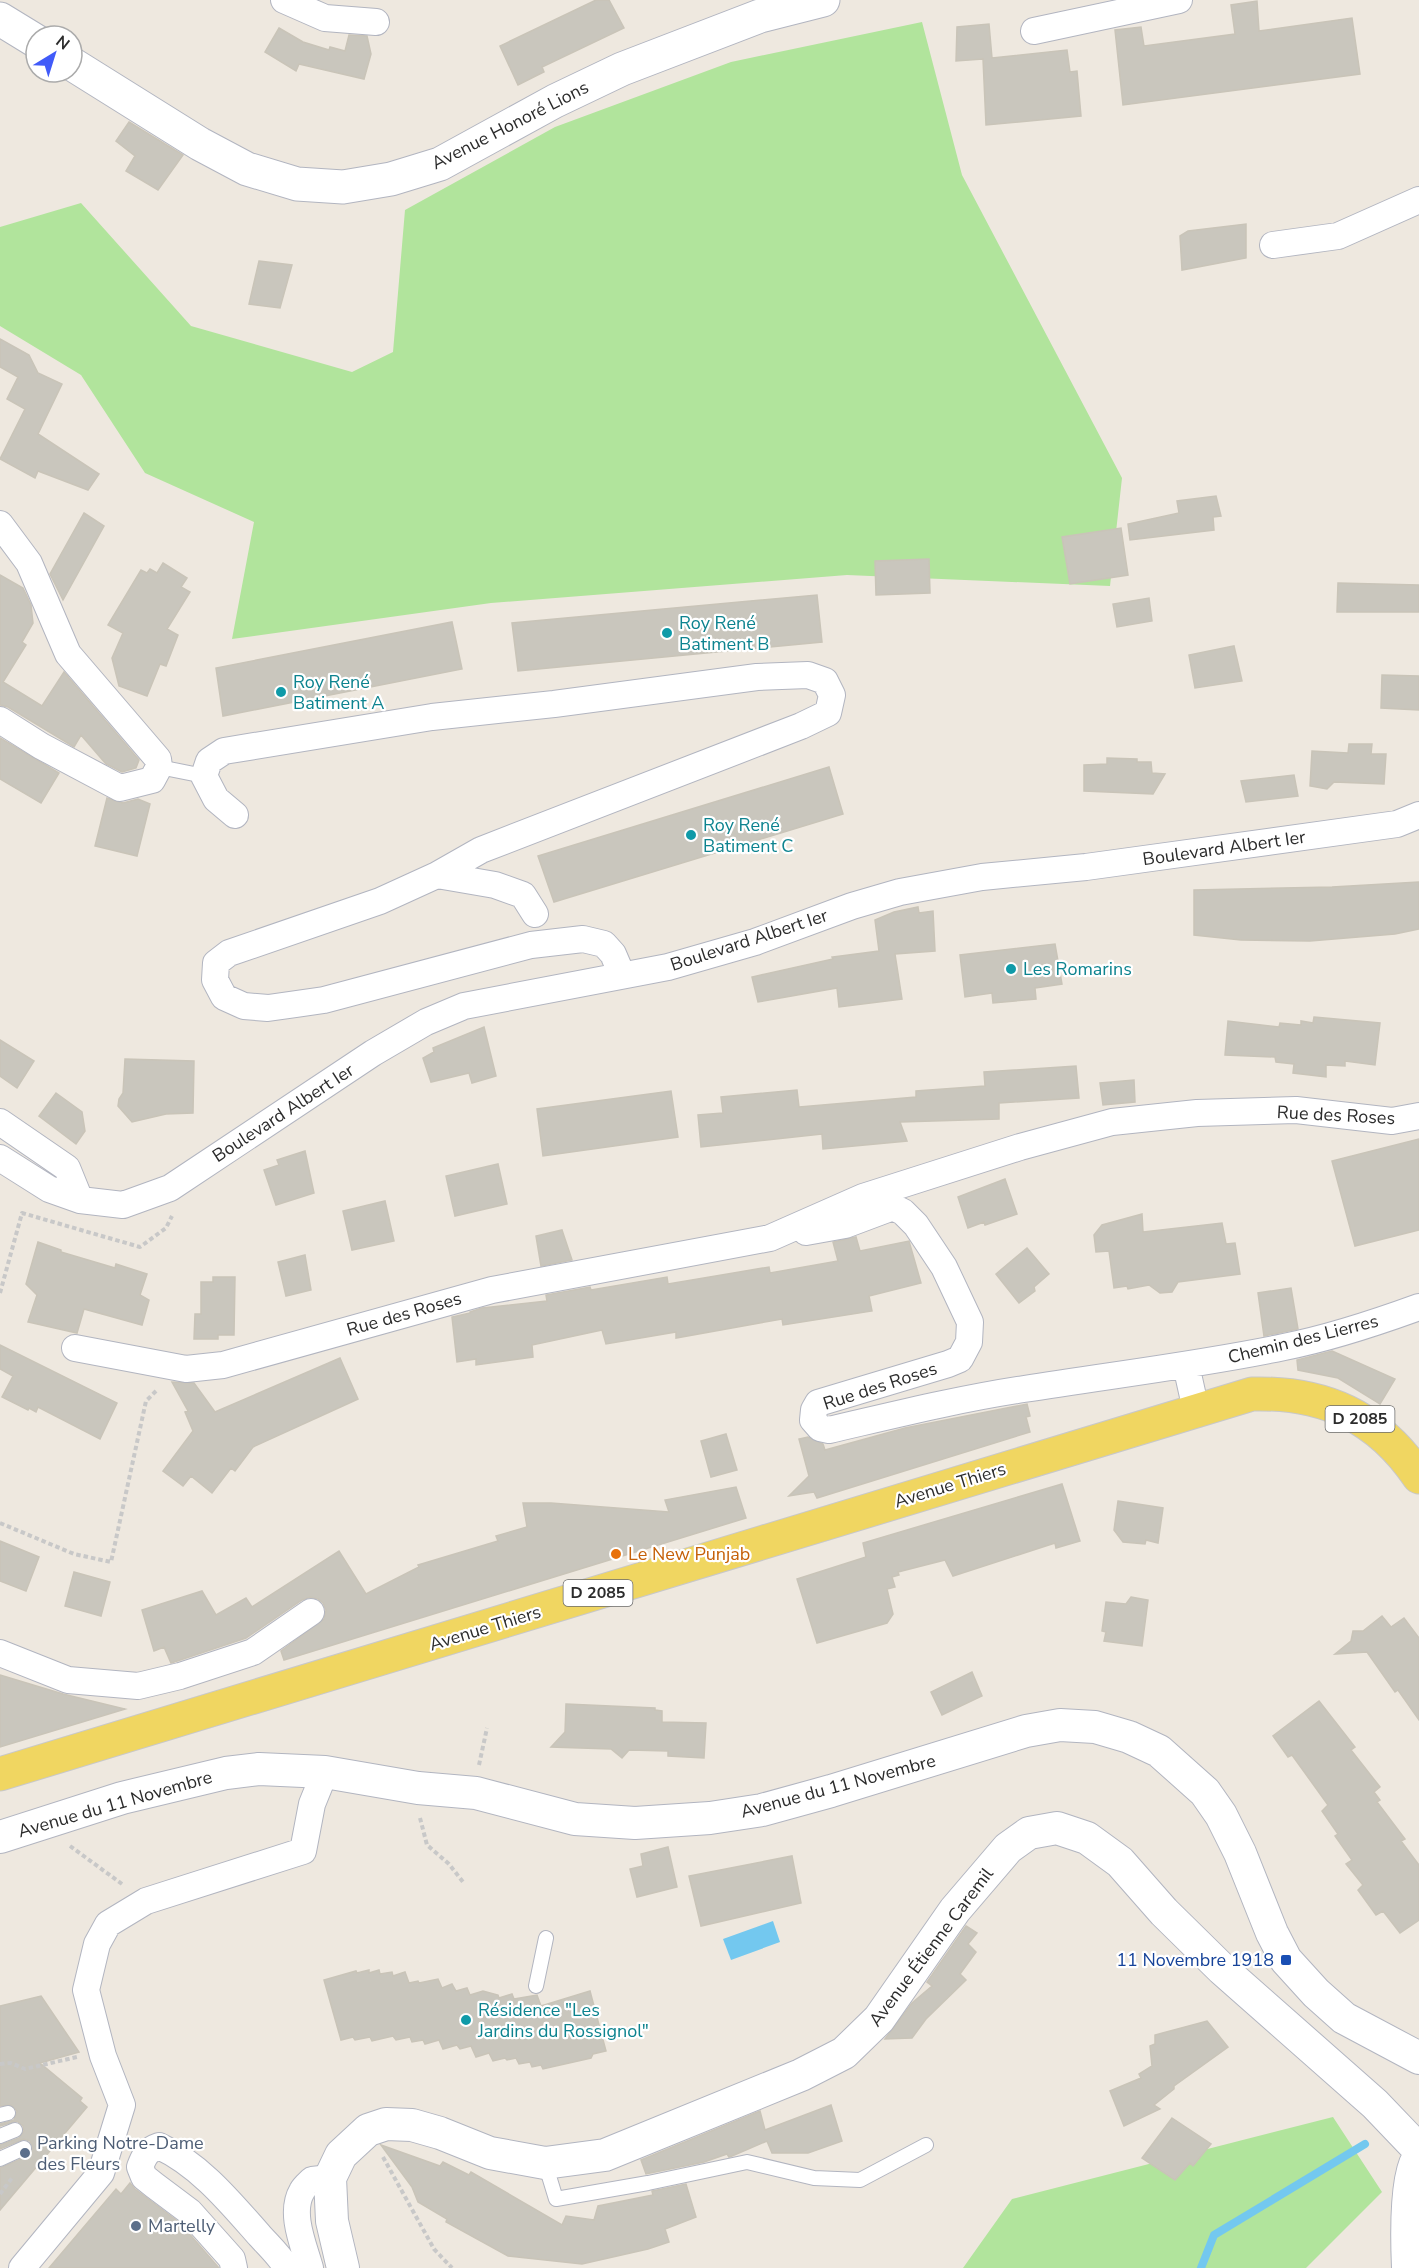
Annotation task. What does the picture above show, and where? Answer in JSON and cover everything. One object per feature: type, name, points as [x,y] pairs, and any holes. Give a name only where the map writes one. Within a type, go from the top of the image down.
[{"type":"main road","name":"Avenue Honoré Lions","points":[[84,72],[200,144],[247,169],[297,184],[343,187],[391,179],[440,164],[555,101],[622,69],[760,16],[823,0]]},
{"type":"main road","points":[[0,19],[24,34]]},
{"type":"main road","name":"Avenue Thiers","points":[[0,1774],[1251,1394],[1281,1393],[1312,1398],[1343,1409],[1390,1440],[1419,1477]]},
{"type":"street","points":[[284,0],[325,18],[376,22]]},
{"type":"street","points":[[1034,31],[1179,0]]},
{"type":"street","points":[[1273,245],[1338,236],[1419,200]]},
{"type":"street","points":[[0,524],[29,563],[68,654],[158,759],[159,767],[152,780],[120,788],[41,746],[0,720]]},
{"type":"street","points":[[235,815],[216,799],[204,776],[209,760],[224,751],[432,717],[554,704],[757,677],[808,675],[825,681],[832,695],[828,713],[801,726],[481,850],[437,875],[380,901],[229,953],[216,963],[215,980],[224,997],[244,1006],[268,1008],[324,1000],[531,945],[583,939],[603,944],[613,954],[622,975]]},
{"type":"street","points":[[1408,819],[1419,838]]},
{"type":"street","name":"Boulevard Albert Ier","points":[[0,1158],[49,1189],[80,1200],[123,1205],[170,1188],[286,1109],[426,1022],[464,1006],[668,968],[755,942],[852,906],[900,892],[982,878],[1086,867],[1408,819]]},
{"type":"street","points":[[437,875],[495,885],[524,895],[535,914]]},
{"type":"street","name":"Rue des Roses","points":[[770,1238],[862,1197],[1020,1147],[1112,1122],[1197,1113],[1285,1111],[1392,1121],[1419,1116]]},
{"type":"street","points":[[0,1122],[67,1168],[80,1200]]},
{"type":"street","name":"Rue des Roses","points":[[75,1348],[186,1369],[223,1365],[492,1290],[845,1225],[893,1207],[903,1212],[916,1225],[944,1267],[970,1322],[969,1342],[960,1359],[818,1403],[814,1410],[813,1420],[820,1428],[829,1430],[946,1402],[1186,1365]]},
{"type":"street","name":"Chemin des Lierres","points":[[1186,1365],[1296,1344],[1361,1328],[1419,1307]]},
{"type":"street","points":[[1186,1365],[1196,1410]]},
{"type":"street","points":[[0,1653],[68,1680],[138,1686],[180,1676],[253,1652],[311,1612]]},
{"type":"street","name":"Avenue du 11 Novembre","points":[[0,1837],[123,1798],[226,1773],[259,1769],[325,1772],[432,1789],[476,1793],[575,1819],[635,1823],[710,1818],[762,1810],[1026,1731],[1060,1725],[1095,1727],[1129,1737],[1159,1751],[1205,1792],[1221,1815],[1240,1853],[1272,1933],[1287,1960],[1316,1993],[1344,2018],[1419,2058]]},
{"type":"street","points":[[22,2268],[101,2173],[122,2105],[103,2056],[86,1990],[97,1944],[108,1924],[147,1901],[303,1851],[312,1804],[325,1772]]},
{"type":"street","name":"Avenue Étienne Caremil","points":[[368,2130],[386,2124],[412,2125],[440,2133],[490,2153],[545,2163],[605,2154],[801,2075],[844,2053],[879,2019],[955,1910],[1008,1848],[1029,1833],[1057,1828],[1087,1838],[1120,1862],[1164,1912],[1222,1969],[1375,2104],[1417,2168]]},
{"type":"street","points":[[343,2268],[332,2222],[330,2178],[340,2155],[368,2130]]},
{"type":"street","points":[[234,2268],[232,2259],[190,2212],[144,2177],[140,2167],[144,2156],[151,2149],[159,2146],[177,2154],[226,2196],[279,2255],[287,2268]]},
{"type":"street","points":[[1408,2268],[1406,2234],[1417,2168]]},
{"type":"street","points":[[310,2268],[300,2232],[297,2208],[301,2192],[312,2180],[330,2178]]},
{"type":"lane","points":[[159,767],[204,776]]},
{"type":"lane","points":[[536,1986],[546,1938]]},
{"type":"lane","points":[[0,2136],[15,2130]]},
{"type":"lane","points":[[545,2163],[556,2199],[747,2162],[814,2178],[860,2180],[926,2145]]},
{"type":"lane","points":[[0,2159],[24,2148]]},
{"type":"path","points":[[0,1293],[22,1213],[140,1247],[166,1228],[185,1193],[186,1177]]},
{"type":"path","points":[[0,1523],[74,1554],[111,1562],[146,1401],[164,1383],[186,1369]]},
{"type":"path","points":[[479,1764],[488,1728]]},
{"type":"path","points":[[432,1789],[420,1819],[427,1845],[449,1864],[463,1882]]},
{"type":"path","points":[[40,1824],[147,1901]]},
{"type":"path","points":[[0,2064],[11,2063],[24,2069],[82,2055],[103,2056]]},
{"type":"path","points":[[368,2130],[434,2249],[453,2268]]},
{"type":"green space","points":[[922,22],[962,175],[1122,478],[1110,586],[847,575],[491,603],[232,639],[254,522],[145,473],[81,375],[0,326],[0,227],[81,203],[191,326],[352,372],[393,352],[405,210],[555,127],[731,62]]},
{"type":"green space","points":[[1333,2117],[1382,2192],[1306,2268],[963,2268],[1012,2199]]},
{"type":"water","points":[[773,1921],[780,1942],[731,1960],[723,1939]]},
{"type":"building","points":[[596,0],[609,0],[624,28],[542,67],[544,72],[518,85],[500,46]]},
{"type":"building","points":[[1257,1],[1259,31],[1352,18],[1360,74],[1123,105],[1115,30],[1141,27],[1144,46],[1235,34],[1231,5]]},
{"type":"building","points":[[989,24],[992,58],[1067,50],[1070,72],[1077,71],[1081,116],[986,125],[983,59],[956,61],[957,27]]},
{"type":"building","points":[[279,28],[303,42],[329,50],[330,47],[345,51],[349,35],[367,36],[371,54],[364,79],[299,64],[296,71],[265,52]]},
{"type":"building","points":[[129,122],[183,155],[158,190],[126,171],[135,156],[116,141]]},
{"type":"building","points":[[1246,224],[1246,258],[1182,270],[1180,236],[1188,231]]},
{"type":"building","points":[[259,261],[292,265],[280,308],[249,304]]},
{"type":"building","points":[[0,339],[29,355],[38,373],[62,384],[38,434],[99,474],[88,490],[38,471],[35,478],[0,459],[25,409],[7,399],[18,377],[0,367]]},
{"type":"building","points":[[1216,496],[1221,516],[1213,517],[1214,530],[1130,540],[1128,524],[1179,513],[1177,501]]},
{"type":"building","points":[[84,513],[104,526],[63,600],[50,574]]},
{"type":"building","points":[[1121,528],[1128,575],[1070,584],[1062,537]]},
{"type":"building","points":[[929,559],[930,593],[876,595],[875,561]]},
{"type":"building","points":[[163,563],[187,578],[181,587],[190,592],[167,629],[178,635],[166,666],[160,664],[147,696],[119,686],[112,658],[123,633],[108,625],[141,570],[147,573],[150,569],[157,573]]},
{"type":"building","points":[[0,575],[23,588],[31,605],[33,623],[22,642],[26,645],[3,682],[42,706],[64,672],[139,760],[136,768],[122,772],[106,764],[81,735],[74,747],[8,707],[0,705]]},
{"type":"building","points":[[1338,583],[1419,585],[1419,612],[1337,612]]},
{"type":"building","name":"Roy René Batiment B","points":[[817,595],[822,642],[518,671],[512,623]]},
{"type":"building","points":[[1149,598],[1152,621],[1117,627],[1113,604]]},
{"type":"building","name":"Roy René Batiment A","points":[[452,622],[462,669],[223,716],[216,668]]},
{"type":"building","points":[[1234,646],[1242,681],[1195,688],[1189,655]]},
{"type":"building","points":[[1382,675],[1419,676],[1419,710],[1381,708]]},
{"type":"building","points":[[0,738],[59,773],[41,803],[0,779]]},
{"type":"building","points":[[1349,744],[1372,744],[1371,754],[1386,754],[1384,784],[1334,782],[1327,789],[1310,786],[1312,751],[1348,753]]},
{"type":"building","points":[[1107,758],[1151,762],[1152,773],[1165,774],[1153,794],[1084,791],[1084,765],[1107,764]]},
{"type":"building","name":"Roy René Batiment C","points":[[829,767],[843,814],[554,902],[538,856]]},
{"type":"building","points":[[1294,775],[1298,796],[1246,802],[1241,781]]},
{"type":"building","points":[[107,798],[123,803],[138,799],[150,804],[137,856],[95,846]]},
{"type":"building","points":[[1419,882],[1419,929],[1395,934],[1310,941],[1241,940],[1194,935],[1194,890],[1332,887]]},
{"type":"building","points":[[918,907],[919,913],[933,911],[935,951],[895,954],[902,999],[839,1007],[837,988],[758,1002],[752,977],[833,959],[832,957],[879,951],[875,920],[894,912]]},
{"type":"building","name":"Les Romarins","points":[[1055,944],[1062,984],[1035,988],[1036,999],[993,1003],[992,993],[965,997],[960,955]]},
{"type":"building","points":[[1314,1017],[1380,1023],[1375,1065],[1345,1061],[1345,1066],[1326,1065],[1326,1077],[1293,1073],[1294,1064],[1276,1062],[1275,1057],[1225,1055],[1228,1021],[1279,1027],[1280,1023],[1301,1025],[1301,1021],[1313,1023]]},
{"type":"building","points":[[484,1027],[496,1076],[472,1083],[469,1073],[431,1082],[423,1058],[434,1052],[433,1048]]},
{"type":"building","points":[[0,1040],[34,1061],[17,1088],[0,1076]]},
{"type":"building","points":[[125,1059],[194,1061],[193,1113],[166,1114],[132,1122],[118,1106],[123,1093]]},
{"type":"building","points":[[1076,1066],[1079,1098],[999,1103],[999,1119],[900,1122],[907,1141],[823,1149],[822,1134],[701,1147],[698,1115],[723,1113],[721,1097],[797,1090],[799,1107],[916,1097],[916,1091],[985,1086],[984,1072]]},
{"type":"building","points":[[1134,1080],[1135,1102],[1103,1105],[1100,1083]]},
{"type":"building","points":[[671,1091],[678,1137],[543,1156],[537,1109]]},
{"type":"building","points":[[56,1093],[82,1112],[85,1131],[76,1144],[39,1116]]},
{"type":"building","points":[[1419,1139],[1419,1230],[1355,1246],[1332,1161]]},
{"type":"building","points":[[305,1151],[314,1193],[276,1205],[264,1170],[279,1165],[277,1160]]},
{"type":"building","points":[[498,1164],[507,1204],[455,1216],[446,1176]]},
{"type":"building","points":[[1005,1179],[1017,1214],[968,1228],[958,1197]]},
{"type":"building","points":[[385,1201],[394,1241],[352,1250],[343,1211]]},
{"type":"building","points":[[1142,1214],[1143,1232],[1222,1223],[1226,1244],[1235,1243],[1240,1274],[1178,1282],[1172,1292],[1160,1293],[1149,1285],[1128,1289],[1127,1286],[1114,1288],[1109,1251],[1096,1252],[1094,1235],[1102,1225]]},
{"type":"building","points":[[562,1230],[572,1260],[541,1266],[536,1236]]},
{"type":"building","points":[[856,1237],[860,1251],[909,1241],[921,1283],[869,1296],[872,1311],[783,1325],[782,1319],[676,1338],[676,1332],[606,1344],[602,1330],[532,1345],[533,1357],[476,1365],[476,1359],[457,1362],[452,1317],[482,1308],[547,1301],[546,1295],[590,1287],[591,1290],[667,1277],[668,1284],[769,1267],[770,1273],[838,1261],[833,1242]]},
{"type":"building","points":[[38,1242],[61,1250],[61,1252],[115,1268],[116,1264],[147,1274],[140,1295],[149,1300],[142,1325],[84,1309],[77,1333],[28,1322],[37,1295],[26,1284]]},
{"type":"building","points":[[1027,1248],[1049,1274],[1034,1287],[1035,1291],[1019,1303],[996,1274]]},
{"type":"building","points":[[305,1255],[311,1290],[286,1296],[278,1262]]},
{"type":"building","points":[[213,1277],[235,1277],[234,1335],[218,1335],[218,1339],[194,1339],[195,1314],[201,1314],[201,1282],[213,1282]]},
{"type":"building","points":[[1291,1288],[1298,1329],[1264,1336],[1258,1293]]},
{"type":"building","points":[[0,1345],[117,1403],[100,1439],[38,1407],[36,1412],[29,1408],[28,1410],[2,1397],[13,1376],[0,1369]]},
{"type":"building","points":[[1332,1351],[1395,1379],[1380,1404],[1338,1378],[1298,1370],[1297,1360]]},
{"type":"building","points":[[340,1358],[358,1399],[253,1447],[235,1471],[231,1468],[212,1493],[191,1476],[183,1486],[163,1471],[193,1431],[185,1412],[188,1411],[172,1382],[194,1383],[215,1412]]},
{"type":"building","points":[[1027,1404],[1030,1416],[1026,1417],[1030,1432],[817,1498],[814,1492],[789,1496],[809,1476],[799,1439],[808,1437],[823,1444],[825,1450],[905,1428]]},
{"type":"building","points":[[726,1434],[737,1470],[711,1477],[701,1441]]},
{"type":"building","points":[[1062,1484],[1080,1541],[1056,1548],[1055,1543],[953,1576],[945,1560],[898,1572],[899,1575],[892,1577],[895,1587],[887,1589],[893,1614],[887,1623],[817,1643],[797,1579],[866,1557],[863,1543]]},
{"type":"building","points":[[736,1487],[746,1518],[284,1660],[281,1651],[324,1619],[326,1610],[318,1599],[310,1597],[302,1600],[246,1638],[171,1663],[164,1647],[154,1651],[142,1610],[202,1591],[216,1615],[246,1598],[252,1607],[339,1551],[366,1594],[419,1567],[418,1565],[498,1541],[496,1536],[527,1527],[523,1503],[669,1512],[665,1500]]},
{"type":"building","points":[[1118,1501],[1163,1508],[1158,1543],[1146,1540],[1145,1544],[1123,1542],[1114,1530]]},
{"type":"building","points":[[0,1541],[39,1557],[26,1591],[0,1581]]},
{"type":"building","points":[[74,1572],[110,1582],[101,1616],[65,1606]]},
{"type":"building","points":[[1131,1597],[1148,1600],[1142,1646],[1104,1641],[1106,1632],[1102,1631],[1106,1602],[1126,1604]]},
{"type":"building","points":[[1382,1616],[1391,1627],[1404,1618],[1419,1638],[1419,1720],[1398,1690],[1395,1692],[1367,1652],[1335,1654],[1351,1641],[1353,1631],[1363,1631]]},
{"type":"building","points":[[972,1672],[982,1696],[942,1715],[931,1692]]},
{"type":"building","points":[[0,1675],[63,1694],[125,1709],[0,1747]]},
{"type":"building","points":[[1319,1701],[1355,1747],[1351,1750],[1380,1787],[1374,1792],[1380,1800],[1377,1802],[1405,1839],[1401,1841],[1419,1865],[1419,1920],[1400,1933],[1383,1911],[1376,1915],[1358,1890],[1363,1885],[1346,1864],[1352,1860],[1335,1836],[1338,1834],[1322,1811],[1328,1805],[1292,1755],[1288,1757],[1273,1736]]},
{"type":"building","points":[[566,1704],[655,1708],[655,1710],[662,1711],[662,1722],[706,1723],[704,1758],[668,1756],[668,1751],[629,1750],[622,1758],[611,1749],[551,1747],[565,1732]]},
{"type":"building","points":[[668,1847],[677,1887],[637,1897],[630,1869],[643,1866],[641,1854]]},
{"type":"building","points":[[792,1856],[801,1903],[701,1926],[689,1876]]},
{"type":"building","points":[[966,1926],[977,1933],[968,1944],[976,1952],[960,1974],[966,1980],[926,2019],[912,2038],[885,2039],[912,2003],[932,1986],[927,1982]]},
{"type":"building","name":"Résidence \"Les Jardins du Rossignol\"","points":[[369,1970],[369,1973],[379,1970],[380,1974],[392,1972],[393,1976],[405,1972],[409,1983],[438,1979],[442,1988],[452,1984],[456,1991],[467,1988],[470,1995],[483,1991],[498,1995],[499,1998],[512,1994],[514,1999],[537,1995],[541,2006],[590,1991],[606,2051],[593,2054],[591,2058],[543,2069],[541,2065],[532,2067],[530,2062],[519,2064],[516,2058],[493,2061],[489,2053],[476,2057],[471,2046],[460,2049],[457,2045],[443,2049],[439,2040],[425,2044],[423,2040],[412,2042],[410,2037],[396,2040],[393,2036],[372,2041],[370,2037],[341,2040],[324,1980],[356,1971],[357,1973]]},
{"type":"building","points":[[41,1996],[79,2052],[40,2063],[82,2098],[80,2101],[87,2107],[0,2210],[0,2168],[28,2156],[33,2148],[30,2141],[24,2139],[0,2149],[0,2145],[19,2138],[24,2131],[23,2126],[17,2121],[0,2126],[0,2124],[14,2120],[17,2111],[11,2105],[0,2106],[0,2006]]},
{"type":"building","points":[[1207,2021],[1228,2047],[1174,2086],[1174,2089],[1154,2105],[1160,2109],[1124,2126],[1110,2091],[1141,2078],[1139,2074],[1152,2066],[1150,2046],[1155,2044],[1155,2035]]},
{"type":"building","points":[[831,2105],[842,2141],[808,2153],[772,2153],[767,2141],[729,2157],[727,2154],[704,2162],[646,2174],[641,2160],[760,2111],[765,2130]]},
{"type":"building","points":[[1172,2118],[1211,2144],[1193,2166],[1190,2163],[1175,2180],[1142,2158]]},
{"type":"building","points":[[381,2145],[440,2166],[443,2162],[469,2175],[471,2172],[562,2225],[566,2216],[594,2220],[598,2206],[653,2195],[652,2191],[686,2184],[696,2217],[665,2229],[669,2242],[582,2264],[508,2256],[446,2222],[447,2219],[418,2202],[412,2187]]},
{"type":"building","name":"Martelly","points":[[130,2183],[180,2223],[219,2268],[49,2268],[116,2189],[121,2194]]},
{"type":"waterway","points":[[1201,2268],[1214,2235],[1365,2144]]},
{"type":"place","name":"Roy René Batiment B","points":[[667,633]]},
{"type":"place","name":"Roy René Batiment A","points":[[281,692]]},
{"type":"place","name":"Roy René Batiment C","points":[[691,835]]},
{"type":"place","name":"Les Romarins","points":[[1011,969]]},
{"type":"place","name":"Le New Punjab","points":[[616,1554]]},
{"type":"place","name":"11 Novembre 1918","points":[[1286,1960]]},
{"type":"place","name":"Résidence \"Les Jardins du Rossignol\"","points":[[466,2020]]},
{"type":"place","name":"Parking Notre-Dame des Fleurs","points":[[25,2153]]},
{"type":"place","name":"Martelly","points":[[136,2226]]}]
